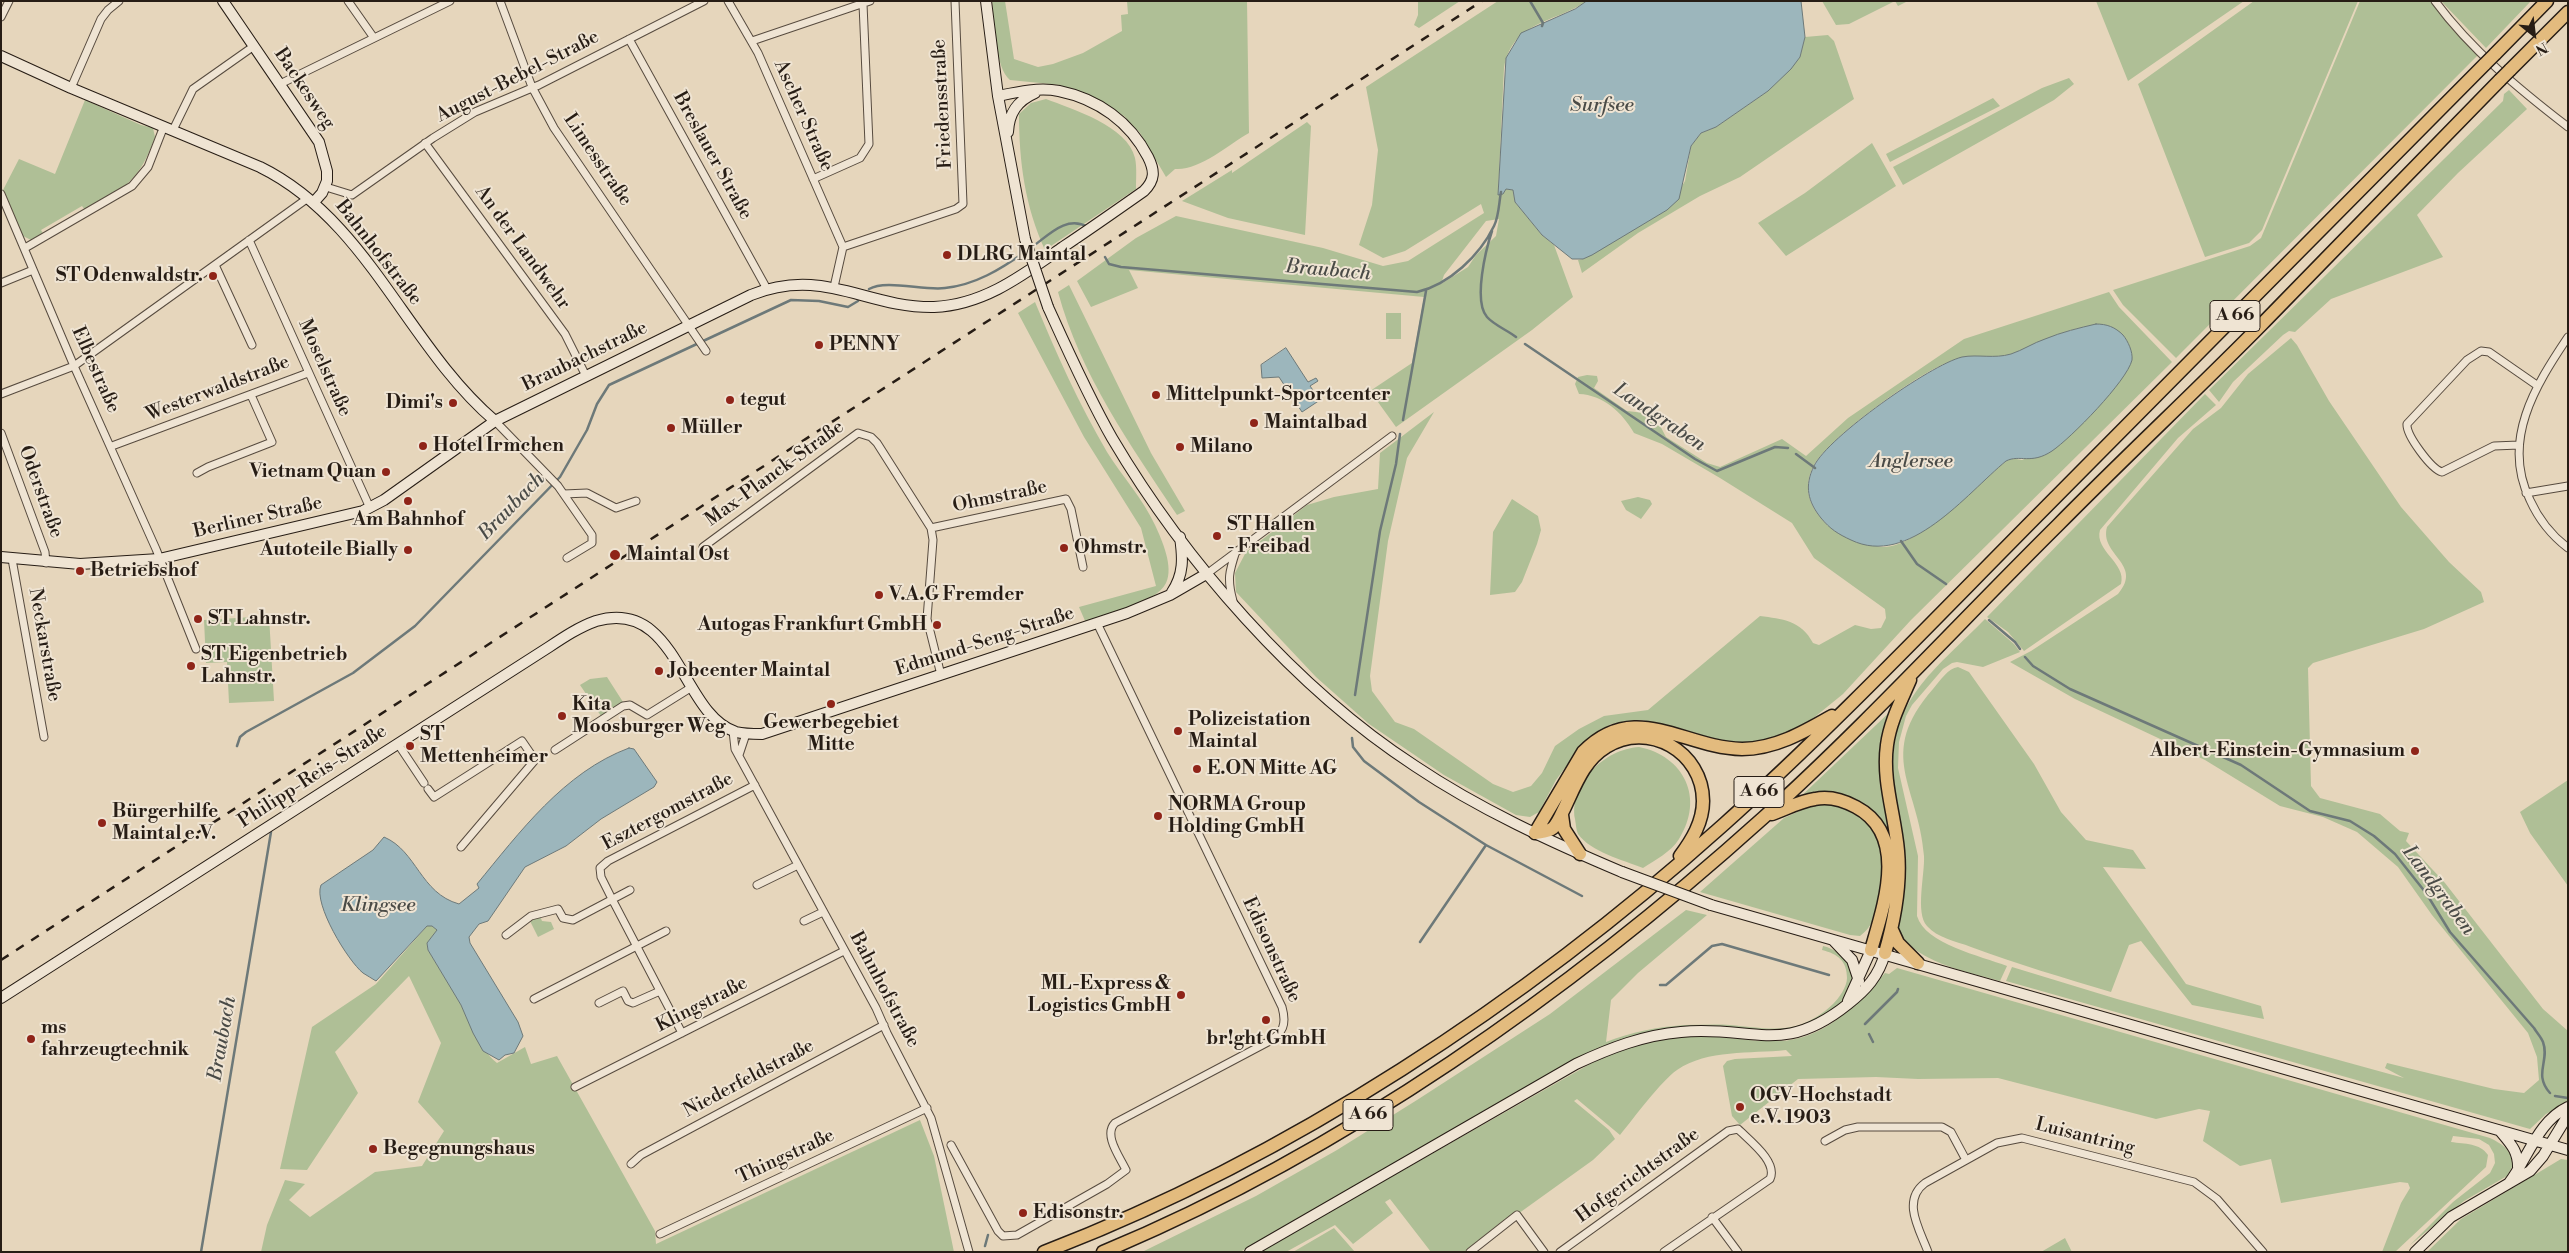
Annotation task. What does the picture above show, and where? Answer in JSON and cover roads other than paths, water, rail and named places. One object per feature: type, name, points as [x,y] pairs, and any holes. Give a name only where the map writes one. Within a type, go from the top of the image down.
[{"type":"highway","name":"A 66","points":[[1044,1252],[1187,1190],[1345,1102],[1514,992],[1665,876],[1741,808],[1850,705],[2547,1]]},
{"type":"highway","name":"A 66","points":[[1103,1252],[1200,1208],[1378,1108],[1470,1050],[1628,933],[1765,817],[1913,673],[2056,527],[2261,325],[2568,12]]},
{"type":"highway","points":[[1885,953],[1892,930],[1898,853],[1887,784],[1886,758],[1890,730],[1913,673]]},
{"type":"highway","points":[[1535,833],[1583,752],[1592,744],[1611,733],[1625,728],[1641,726],[1710,744],[1733,748],[1754,748],[1790,738],[1850,705]]},
{"type":"highway","points":[[1535,833],[1552,829],[1562,814],[1585,767],[1598,752],[1624,738],[1646,737],[1661,740],[1677,748],[1687,758],[1697,773],[1702,788],[1703,803],[1698,828],[1665,876]]},
{"type":"highway","points":[[1765,817],[1808,800],[1827,798],[1851,804],[1872,819],[1885,842],[1888,865],[1886,894],[1872,950]]},
{"type":"highway","points":[[1562,814],[1564,829],[1580,854]]},
{"type":"highway","points":[[1892,930],[1898,943],[1918,963]]},
{"type":"street","points":[[1,17],[9,1]]},
{"type":"street","points":[[71,88],[101,19],[119,1]]},
{"type":"street","name":"Backesweg","points":[[223,1],[319,142],[327,171],[326,187]]},
{"type":"street","points":[[348,1],[374,38]]},
{"type":"street","points":[[280,84],[450,1]]},
{"type":"street","name":"Limesstraße","points":[[500,1],[532,88],[554,128],[690,325]]},
{"type":"street","name":"August-Bebel-Straße","points":[[326,187],[352,195],[425,143],[475,112],[532,88],[704,1]]},
{"type":"street","name":"Ascher Straße","points":[[728,1],[752,41],[843,247]]},
{"type":"street","points":[[752,41],[870,1]]},
{"type":"street","name":"Friedensstraße","points":[[843,247],[956,209],[963,204],[955,1]]},
{"type":"street","points":[[986,1],[1006,146],[1025,240],[1048,307],[1106,427],[1136,475],[1208,573],[1282,656],[1354,722],[1435,779],[1535,833],[1622,872],[1711,905],[1885,953],[2568,1150]]},
{"type":"street","points":[[2435,1],[2460,30],[2507,77],[2568,128]]},
{"type":"street","points":[[813,179],[860,158],[869,144],[863,4]]},
{"type":"street","name":"Breslauer Straße","points":[[629,39],[767,289]]},
{"type":"street","points":[[25,248],[132,186],[148,167],[169,128],[196,86],[254,46]]},
{"type":"street","name":"Bahnhofstraße","points":[[1,56],[71,88],[275,174],[311,200],[343,232],[446,370],[564,494],[593,538],[592,543],[567,558]]},
{"type":"street","points":[[1006,146],[1009,119],[1013,110],[1026,97],[1042,90]]},
{"type":"street","name":"Braubachstraße","points":[[495,421],[767,289],[798,284],[834,287],[911,306],[935,307],[967,302],[1009,284],[1149,187],[1154,174],[1150,161],[1135,136],[1124,123],[1089,101],[1058,91],[1042,90],[998,96]]},
{"type":"street","name":"An der Landwehr","points":[[425,143],[565,334],[586,376]]},
{"type":"street","points":[[1,394],[74,366],[249,240],[311,200],[326,187]]},
{"type":"street","name":"Elbestraße","points":[[1,194],[74,366],[112,446],[196,650]]},
{"type":"street","name":"Moselstraße","points":[[249,240],[370,508]]},
{"type":"street","points":[[834,287],[843,247]]},
{"type":"street","points":[[215,265],[252,345]]},
{"type":"street","points":[[1,283],[33,270]]},
{"type":"street","points":[[690,325],[706,351]]},
{"type":"street","points":[[2568,337],[2565,347],[2538,386],[2524,415],[2519,445],[2520,472],[2526,493],[2541,522],[2553,536],[2568,548]]},
{"type":"street","points":[[2519,445],[2494,446],[2442,472],[2432,467],[2409,435],[2407,424],[2467,360],[2481,351],[2489,352],[2538,386]]},
{"type":"street","name":"Westerwaldstraße","points":[[112,446],[308,373]]},
{"type":"street","points":[[197,474],[208,467],[272,442],[251,395]]},
{"type":"street","name":"Berliner Straße","points":[[1,557],[46,563],[88,564],[159,559],[370,508],[495,421]]},
{"type":"street","name":"Oderstraße","points":[[1,433],[45,552],[46,563]]},
{"type":"street","name":"Max-Planck-Straße","points":[[702,547],[858,433],[868,435],[877,443],[931,528]]},
{"type":"street","name":"Edmund-Seng-Straße","points":[[733,731],[746,734],[772,732],[941,674],[1097,624],[1170,595],[1208,573],[1392,436]]},
{"type":"street","points":[[2526,493],[2568,486]]},
{"type":"street","points":[[564,494],[587,493],[616,508],[636,501]]},
{"type":"street","name":"Ohmstraße","points":[[931,528],[1066,499],[1071,509],[1083,567]]},
{"type":"street","points":[[931,528],[934,540],[927,619],[941,674]]},
{"type":"street","points":[[1170,595],[1179,582],[1182,569],[1180,536]]},
{"type":"street","points":[[1233,602],[1228,585],[1228,576],[1236,551]]},
{"type":"street","name":"Neckarstraße","points":[[12,559],[44,737]]},
{"type":"street","name":"Philipp-Reis-Straße","points":[[1,998],[578,629],[597,621],[620,619],[642,625],[652,632],[668,649],[692,687]]},
{"type":"street","name":"Edisonstraße","points":[[951,1145],[998,1231],[1003,1236],[1008,1237],[1033,1226],[1106,1184],[1126,1170],[1111,1137],[1110,1130],[1115,1123],[1268,1042],[1282,1032],[1285,1025],[1282,1007],[1097,624]]},
{"type":"street","points":[[555,750],[623,706],[630,705],[647,715],[692,687],[712,714],[733,731]]},
{"type":"street","name":"Bahnhofstraße","points":[[733,731],[735,749],[880,1015],[927,1108],[969,1252]]},
{"type":"street","points":[[739,755],[746,734]]},
{"type":"street","points":[[398,744],[434,797],[522,741],[535,760],[461,847]]},
{"type":"street","name":"Esztergomstraße","points":[[682,1033],[612,899],[600,872],[603,864],[755,785]]},
{"type":"street","points":[[757,885],[798,865]]},
{"type":"street","points":[[506,935],[532,916],[558,909],[563,918],[573,920],[630,890]]},
{"type":"street","points":[[804,922],[823,912]]},
{"type":"street","points":[[534,999],[666,931]]},
{"type":"street","points":[[1830,938],[1852,960],[1859,981]]},
{"type":"street","points":[[1843,1008],[1859,981],[1872,950]]},
{"type":"street","name":"Klingstraße","points":[[575,1087],[844,951]]},
{"type":"street","points":[[1250,1252],[1561,1073],[1608,1050],[1638,1039],[1682,1031],[1789,1035],[1818,1026],[1843,1008],[1873,980],[1880,970],[1885,953]]},
{"type":"street","points":[[599,1003],[623,991],[628,1001],[633,1003],[660,990]]},
{"type":"street","name":"Niederfeldstraße","points":[[631,1164],[641,1155],[884,1025]]},
{"type":"street","name":"Thingstraße","points":[[660,1234],[927,1108]]},
{"type":"street","points":[[2506,1185],[2518,1170],[2534,1141],[2554,1116],[2568,1108]]},
{"type":"street","points":[[2415,1252],[2451,1217],[2530,1172],[2550,1145],[2568,1115]]},
{"type":"street","points":[[1825,1141],[1845,1130],[1858,1127],[1942,1127],[1951,1132],[1966,1160]]},
{"type":"street","name":"Hofgerichtstraße","points":[[1560,1252],[1728,1131],[1736,1128],[1768,1161],[1773,1173],[1770,1179],[1712,1217]]},
{"type":"street","points":[[2499,1131],[2514,1149],[2519,1161],[2518,1170]]},
{"type":"street","name":"Luisantring","points":[[1928,1252],[1915,1216],[1914,1197],[1925,1184],[1997,1143],[2022,1138],[2187,1180],[2203,1186],[2261,1251]]},
{"type":"street","points":[[1470,1252],[1517,1215],[1544,1252]]},
{"type":"street","points":[[1664,1252],[1712,1217],[1738,1252]]},
{"type":"water","name":"Surfsee","points":[[1587,1],[1801,1],[1805,37],[1800,57],[1791,69],[1768,91],[1716,127],[1701,133],[1691,146],[1679,199],[1667,210],[1592,255],[1583,259],[1572,259],[1542,235],[1515,202],[1513,190],[1506,189],[1503,194],[1498,195],[1506,58],[1521,33],[1575,9]]},
{"type":"water","name":"Anglersee","points":[[2096,324],[2111,326],[2123,335],[2130,347],[2132,360],[2110,395],[2052,451],[2038,457],[2016,458],[2006,461],[1955,508],[1935,523],[1915,536],[1894,544],[1873,546],[1851,540],[1824,522],[1813,506],[1809,494],[1809,480],[1814,466],[1823,453],[1859,421],[1905,387],[1927,373],[1962,357],[2011,354],[2036,342],[2070,330]]},
{"type":"water","points":[[1286,348],[1308,382],[1316,378],[1318,381],[1310,386],[1320,400],[1302,412],[1279,377],[1262,378],[1261,365]]},
{"type":"water","name":"Klingsee","points":[[629,748],[634,749],[657,782],[654,787],[601,819],[566,846],[525,867],[488,921],[479,924],[469,937],[470,943],[518,1022],[523,1036],[514,1053],[505,1055],[499,1060],[483,1051],[461,1005],[428,950],[427,943],[437,930],[432,926],[427,926],[376,981],[363,973],[349,957],[333,932],[327,918],[320,894],[321,885],[373,850],[384,837],[395,843],[404,852],[435,891],[446,899],[459,904],[479,888],[477,884],[509,845],[563,788],[584,772]]},
{"type":"waterway","name":"Braubach","points":[[1530,1],[1543,23],[1542,26]]},
{"type":"waterway","name":"Braubach","points":[[1105,257],[1109,264],[1121,267],[1417,292],[1441,283],[1452,276],[1481,248],[1496,222],[1501,192]]},
{"type":"waterway","name":"Braubach","points":[[1032,247],[1051,232],[1065,225],[1072,223],[1088,227]]},
{"type":"waterway","name":"Landgraben","points":[[1492,231],[1482,275],[1481,299],[1483,309],[1490,320],[1516,337]]},
{"type":"waterway","name":"Braubach","points":[[869,289],[885,285],[945,288],[967,284],[1007,264],[1025,252]]},
{"type":"waterway","points":[[1403,420],[1426,291]]},
{"type":"waterway","name":"Braubach","points":[[237,746],[240,737],[246,732],[353,673],[415,626],[560,477],[587,430],[597,404],[609,385],[791,300],[819,301],[848,307],[858,301]]},
{"type":"waterway","name":"Landgraben","points":[[1525,344],[1695,459],[1717,471],[1775,447],[1788,448]]},
{"type":"waterway","points":[[1355,695],[1380,531],[1396,464],[1400,434]]},
{"type":"waterway","name":"Landgraben","points":[[1796,454],[1815,468]]},
{"type":"waterway","name":"Landgraben","points":[[1901,541],[1917,564],[1946,584]]},
{"type":"waterway","name":"Landgraben","points":[[1989,620],[2015,642],[2020,649]]},
{"type":"waterway","name":"Landgraben","points":[[2025,657],[2033,666],[2070,689],[2241,765],[2310,811],[2350,821],[2374,836],[2395,854],[2426,893],[2450,932],[2534,1028],[2545,1049],[2542,1074],[2545,1086],[2550,1093]]},
{"type":"waterway","points":[[1352,738],[1353,747],[1364,761],[1419,802],[1486,845],[1420,942]]},
{"type":"waterway","name":"Braubach","points":[[201,1252],[271,832]]},
{"type":"waterway","points":[[1486,845],[1582,896]]},
{"type":"waterway","points":[[1660,985],[1666,985],[1712,946],[1722,944],[1829,975]]},
{"type":"waterway","points":[[1865,1024],[1898,989]]},
{"type":"waterway","points":[[1869,1034],[1873,1042]]},
{"type":"waterway","name":"Landgraben","points":[[2555,1096],[2568,1098]]},
{"type":"waterway","points":[[985,1246],[988,1235]]},
{"type":"railway","points":[[1,960],[1482,1]]},
{"type":"place","name":"DLRG Maintal","points":[[947,255]]},
{"type":"place","name":"ST Odenwaldstr.","points":[[213,276]]},
{"type":"place","name":"PENNY","points":[[819,345]]},
{"type":"place","name":"Mittelpunkt-Sportcenter","points":[[1156,395]]},
{"type":"place","name":"tegut","points":[[730,400]]},
{"type":"place","name":"Dimi's","points":[[453,403]]},
{"type":"place","name":"Maintalbad","points":[[1254,423]]},
{"type":"place","name":"Müller","points":[[671,428]]},
{"type":"place","name":"Hotel Irmchen","points":[[423,446]]},
{"type":"place","name":"Milano","points":[[1180,447]]},
{"type":"place","name":"Vietnam Quan","points":[[386,472]]},
{"type":"place","name":"Am Bahnhof","points":[[408,501]]},
{"type":"place","name":"ST Hallen - Freibad","points":[[1217,536]]},
{"type":"place","name":"Ohmstr.","points":[[1064,548]]},
{"type":"place","name":"Autoteile Bially","points":[[408,550]]},
{"type":"place","name":"Maintal Ost","points":[[615,555]]},
{"type":"place","name":"Betriebshof","points":[[80,571]]},
{"type":"place","name":"V.A.G Fremder","points":[[879,595]]},
{"type":"place","name":"ST Lahnstr.","points":[[198,619]]},
{"type":"place","name":"Autogas Frankfurt GmbH","points":[[937,625]]},
{"type":"place","name":"ST Eigenbetrieb Lahnstr.","points":[[191,666]]},
{"type":"place","name":"Jobcenter Maintal","points":[[659,671]]},
{"type":"place","name":"Gewerbegebiet Mitte","points":[[831,704]]},
{"type":"place","name":"Kita Moosburger Weg","points":[[562,716]]},
{"type":"place","name":"Polizeistation Maintal","points":[[1178,731]]},
{"type":"place","name":"ST Mettenheimer","points":[[410,746]]},
{"type":"place","name":"Albert-Einstein-Gymnasium","points":[[2415,751]]},
{"type":"place","name":"E.ON Mitte AG","points":[[1197,769]]},
{"type":"place","name":"NORMA Group Holding GmbH","points":[[1158,816]]},
{"type":"place","name":"Bürgerhilfe Maintal e.V.","points":[[102,823]]},
{"type":"place","name":"ML-Express & Logistics GmbH","points":[[1181,995]]},
{"type":"place","name":"br!ght GmbH","points":[[1266,1020]]},
{"type":"place","name":"ms fahrzeugtechnik","points":[[31,1039]]},
{"type":"place","name":"OGV-Hochstadt e.V. 1903","points":[[1740,1107]]},
{"type":"place","name":"Begegnungshaus","points":[[373,1149]]},
{"type":"place","name":"Edisonstr.","points":[[1023,1213]]}]
